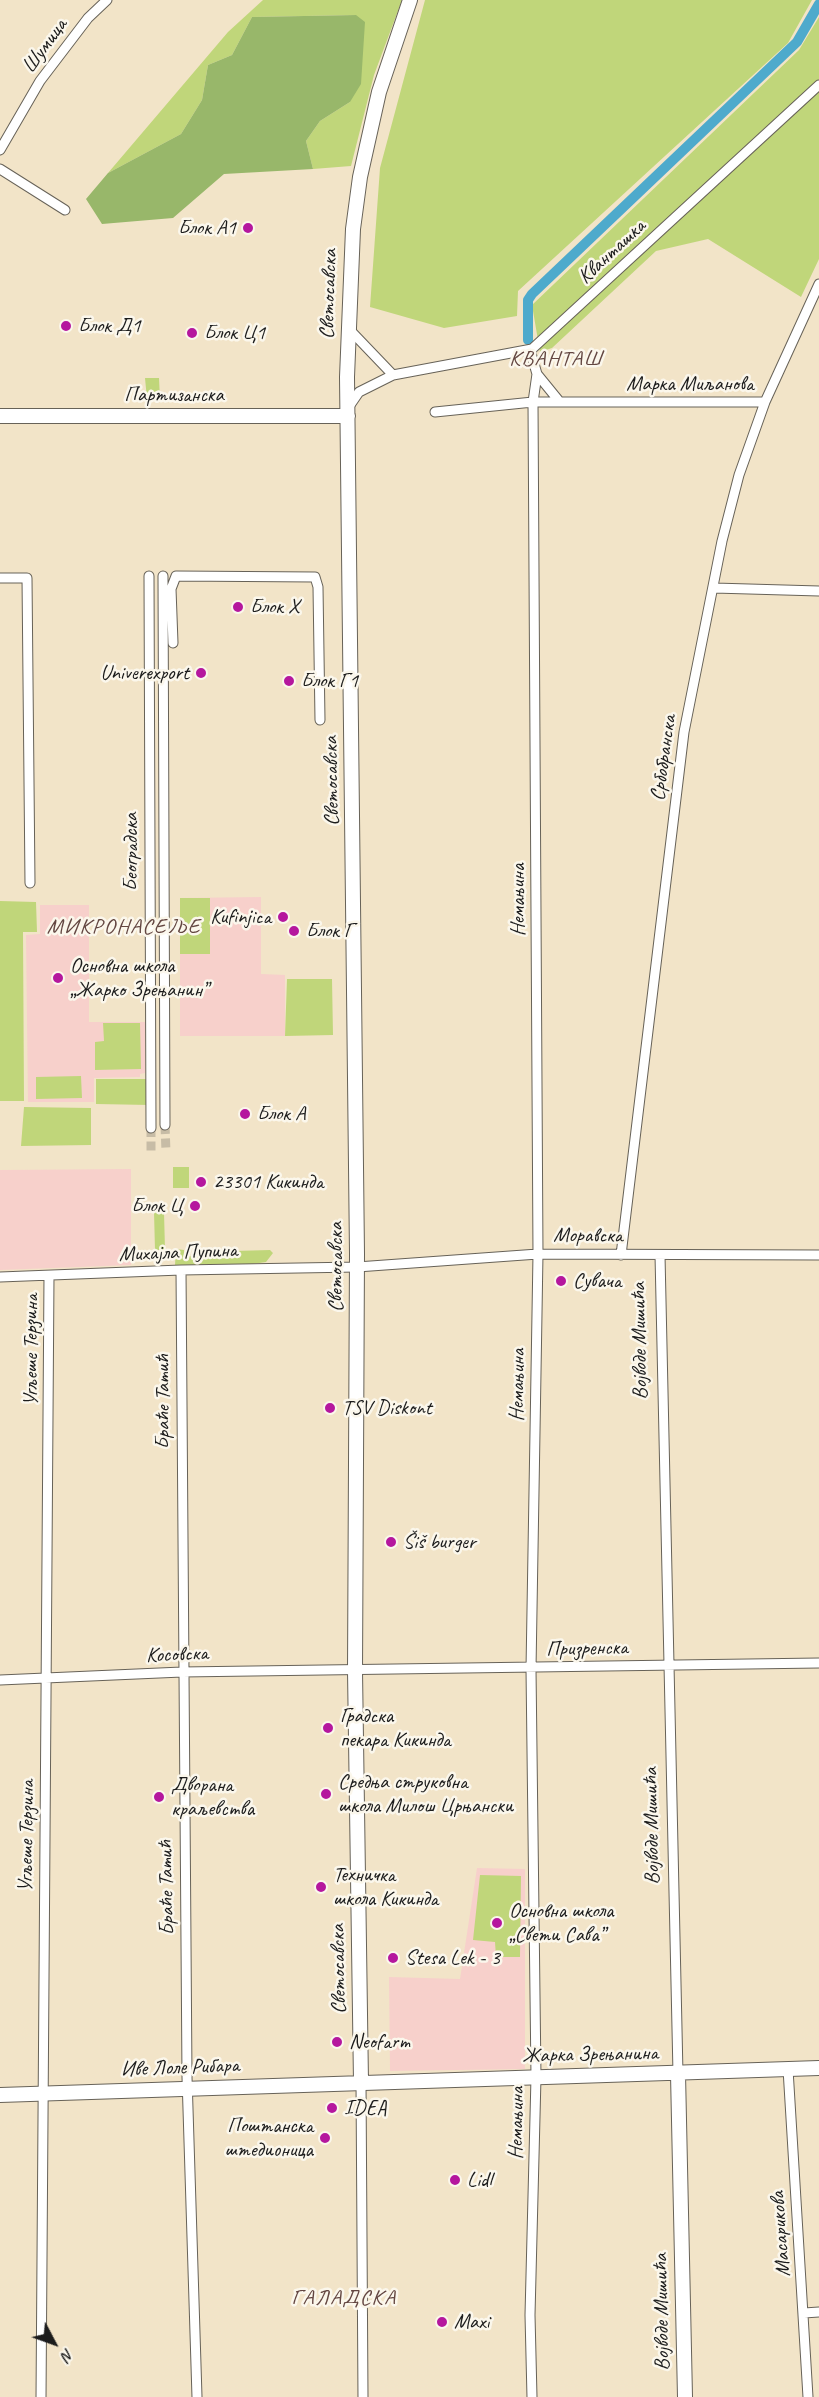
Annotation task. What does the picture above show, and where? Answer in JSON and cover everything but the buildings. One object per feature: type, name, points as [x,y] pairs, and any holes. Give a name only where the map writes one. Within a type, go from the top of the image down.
[{"type":"street","name":"Шумица","points":[[0,150],[40,81],[88,18],[106,0]]},
{"type":"street","name":"Светосавска","points":[[363,2397],[355,1671],[357,1267],[348,328],[353,229],[361,167],[379,92],[410,0]]},
{"type":"street","name":"Кванташка","points":[[530,350],[819,85]]},
{"type":"street","points":[[0,169],[65,210]]},
{"type":"street","name":"Србобранска","points":[[621,1255],[684,732],[739,475],[765,402],[819,284]]},
{"type":"street","points":[[348,328],[393,375]]},
{"type":"street","points":[[348,412],[359,392],[393,375],[530,350]]},
{"type":"street","name":"Немањина","points":[[530,350],[537,374],[559,401]]},
{"type":"street","name":"Немањина","points":[[532,2397],[530,2315],[536,2077],[531,1669],[538,1254],[533,402],[537,374]]},
{"type":"street","name":"Марка Миљанова","points":[[435,412],[559,401],[765,402]]},
{"type":"street","name":"Партизанска","points":[[0,416],[348,412]]},
{"type":"street","name":"Београдска","points":[[149,576],[151,1128]]},
{"type":"street","name":"Београдска","points":[[164,576],[165,1125]]},
{"type":"street","points":[[173,643],[171,589],[176,576],[315,577],[318,587],[320,720]]},
{"type":"street","points":[[0,578],[27,578],[30,883]]},
{"type":"street","points":[[714,588],[819,591]]},
{"type":"street","name":"Моравска","points":[[357,1267],[538,1254],[819,1255]]},
{"type":"street","name":"Војводе Мишића","points":[[660,1255],[685,2397]]},
{"type":"street","name":"Михајла Пупина","points":[[0,1277],[181,1270],[357,1267]]},
{"type":"street","name":"Браће Татић","points":[[181,1270],[182,1672],[188,2090],[197,2397]]},
{"type":"street","name":"Угљеше Терзина","points":[[41,2397],[50,1276]]},
{"type":"street","name":"Призренска","points":[[355,1671],[819,1663]]},
{"type":"street","name":"Косовска","points":[[0,1680],[182,1672],[355,1671]]},
{"type":"street","name":"Жарка Зрењанина","points":[[361,2082],[819,2068]]},
{"type":"street","name":"Масарикова","points":[[788,2069],[808,2397]]},
{"type":"street","name":"Иве Лоле Рибара","points":[[0,2095],[361,2082]]},
{"type":"street","points":[[804,2313],[819,2312]]},
{"type":"shaded area","points":[[261,897],[261,974],[285,975],[285,1036],[180,1036],[180,898]]},
{"type":"shaded area","name":"Основна школа „Жарко Зрењанин”","points":[[40,905],[89,905],[89,1022],[145,1022],[145,1073],[140,1074],[140,1077],[94,1078],[94,1102],[28,1102],[26,935],[40,934]]},
{"type":"shaded area","points":[[131,1169],[131,1265],[0,1270],[0,1170]]},
{"type":"shaded area","name":"Основна школа „Свети Сава”","points":[[477,1868],[525,1869],[525,2069],[390,2071],[389,1977],[460,1979]]},
{"type":"green space","points":[[263,0],[402,0],[374,75],[351,166],[313,169],[306,141],[320,121],[350,102],[356,15],[252,17],[232,55],[208,65],[202,100],[181,134],[108,173],[228,32]]},
{"type":"green space","points":[[425,0],[812,0],[788,43],[518,291],[517,316],[444,328],[370,307],[380,168]]},
{"type":"green space","points":[[356,15],[365,22],[361,84],[350,102],[320,121],[306,141],[313,169],[224,174],[173,218],[102,224],[86,199],[108,173],[181,134],[202,100],[208,65],[232,55],[252,17]]},
{"type":"green space","points":[[819,17],[819,259],[801,297],[708,239],[656,251],[552,348],[540,352],[532,305],[799,50]]},
{"type":"green space","points":[[145,378],[159,378],[160,399],[147,399]]},
{"type":"green space","points":[[180,898],[210,898],[210,954],[180,954]]},
{"type":"green space","points":[[0,901],[36,902],[37,932],[23,932],[24,1101],[0,1101]]},
{"type":"green space","points":[[287,979],[332,979],[333,1035],[285,1036]]},
{"type":"green space","points":[[103,1023],[140,1023],[141,1069],[95,1070],[95,1042],[104,1041]]},
{"type":"green space","points":[[81,1076],[82,1098],[36,1099],[36,1077]]},
{"type":"green space","points":[[96,1079],[150,1079],[150,1105],[96,1104]]},
{"type":"green space","points":[[24,1107],[91,1108],[91,1145],[21,1146]]},
{"type":"green space","points":[[173,1167],[189,1167],[189,1188],[173,1188]]},
{"type":"green space","points":[[154,1212],[164,1212],[165,1250],[155,1250]]},
{"type":"green space","points":[[176,1249],[184,1250],[184,1256],[233,1258],[234,1251],[270,1250],[273,1253],[266,1262],[252,1264],[175,1265]]},
{"type":"green space","points":[[480,1875],[521,1876],[520,1957],[496,1957],[495,1942],[473,1940]]},
{"type":"waterway","points":[[528,340],[528,300],[532,294],[797,42],[819,4]]},
{"type":"tunnel","points":[[165,1125],[166,1152]]},
{"type":"tunnel","points":[[151,1128],[151,1152]]},
{"type":"place","name":"Блок А1","points":[[248,228]]},
{"type":"place","name":"Блок Д1","points":[[66,326]]},
{"type":"place","name":"Блок Ц1","points":[[192,333]]},
{"type":"place","name":"Блок Х","points":[[238,607]]},
{"type":"place","name":"Univerexport","points":[[201,673]]},
{"type":"place","name":"Блок Г1","points":[[289,681]]},
{"type":"place","name":"Kufinjica","points":[[283,917]]},
{"type":"place","name":"Блок Г","points":[[294,931]]},
{"type":"place","name":"Основна школа „Жарко Зрењанин”","points":[[58,978]]},
{"type":"place","name":"Блок А","points":[[245,1114]]},
{"type":"place","name":"23301 Кикинда","points":[[201,1182]]},
{"type":"place","name":"Блок Ц","points":[[195,1206]]},
{"type":"place","name":"Сувача","points":[[561,1281]]},
{"type":"place","name":"TSV Diskont","points":[[330,1408]]},
{"type":"place","name":"Šiš burger","points":[[391,1542]]},
{"type":"place","name":"Градска пекара Кикинда","points":[[328,1728]]},
{"type":"place","name":"Средња струковна школа Милош Црњански","points":[[326,1794]]},
{"type":"place","name":"Дворана краљевства","points":[[159,1797]]},
{"type":"place","name":"Техничка школа Кикинда","points":[[321,1887]]},
{"type":"place","name":"Основна школа „Свети Сава”","points":[[497,1923]]},
{"type":"place","name":"Stesa Lek - 3","points":[[393,1958]]},
{"type":"place","name":"Neofarm","points":[[337,2042]]},
{"type":"place","name":"IDEA","points":[[332,2108]]},
{"type":"place","name":"Поштанска штедионица","points":[[325,2138]]},
{"type":"place","name":"Lidl","points":[[455,2180]]},
{"type":"place","name":"Maxi","points":[[442,2322]]},
{"type":"district","name":"КВАНТАШ","points":[[556,359]]},
{"type":"district","name":"МИКРОНАСЕЉЕ","points":[[124,927]]},
{"type":"district","name":"ГАЛАДСКА","points":[[344,2298]]}]
